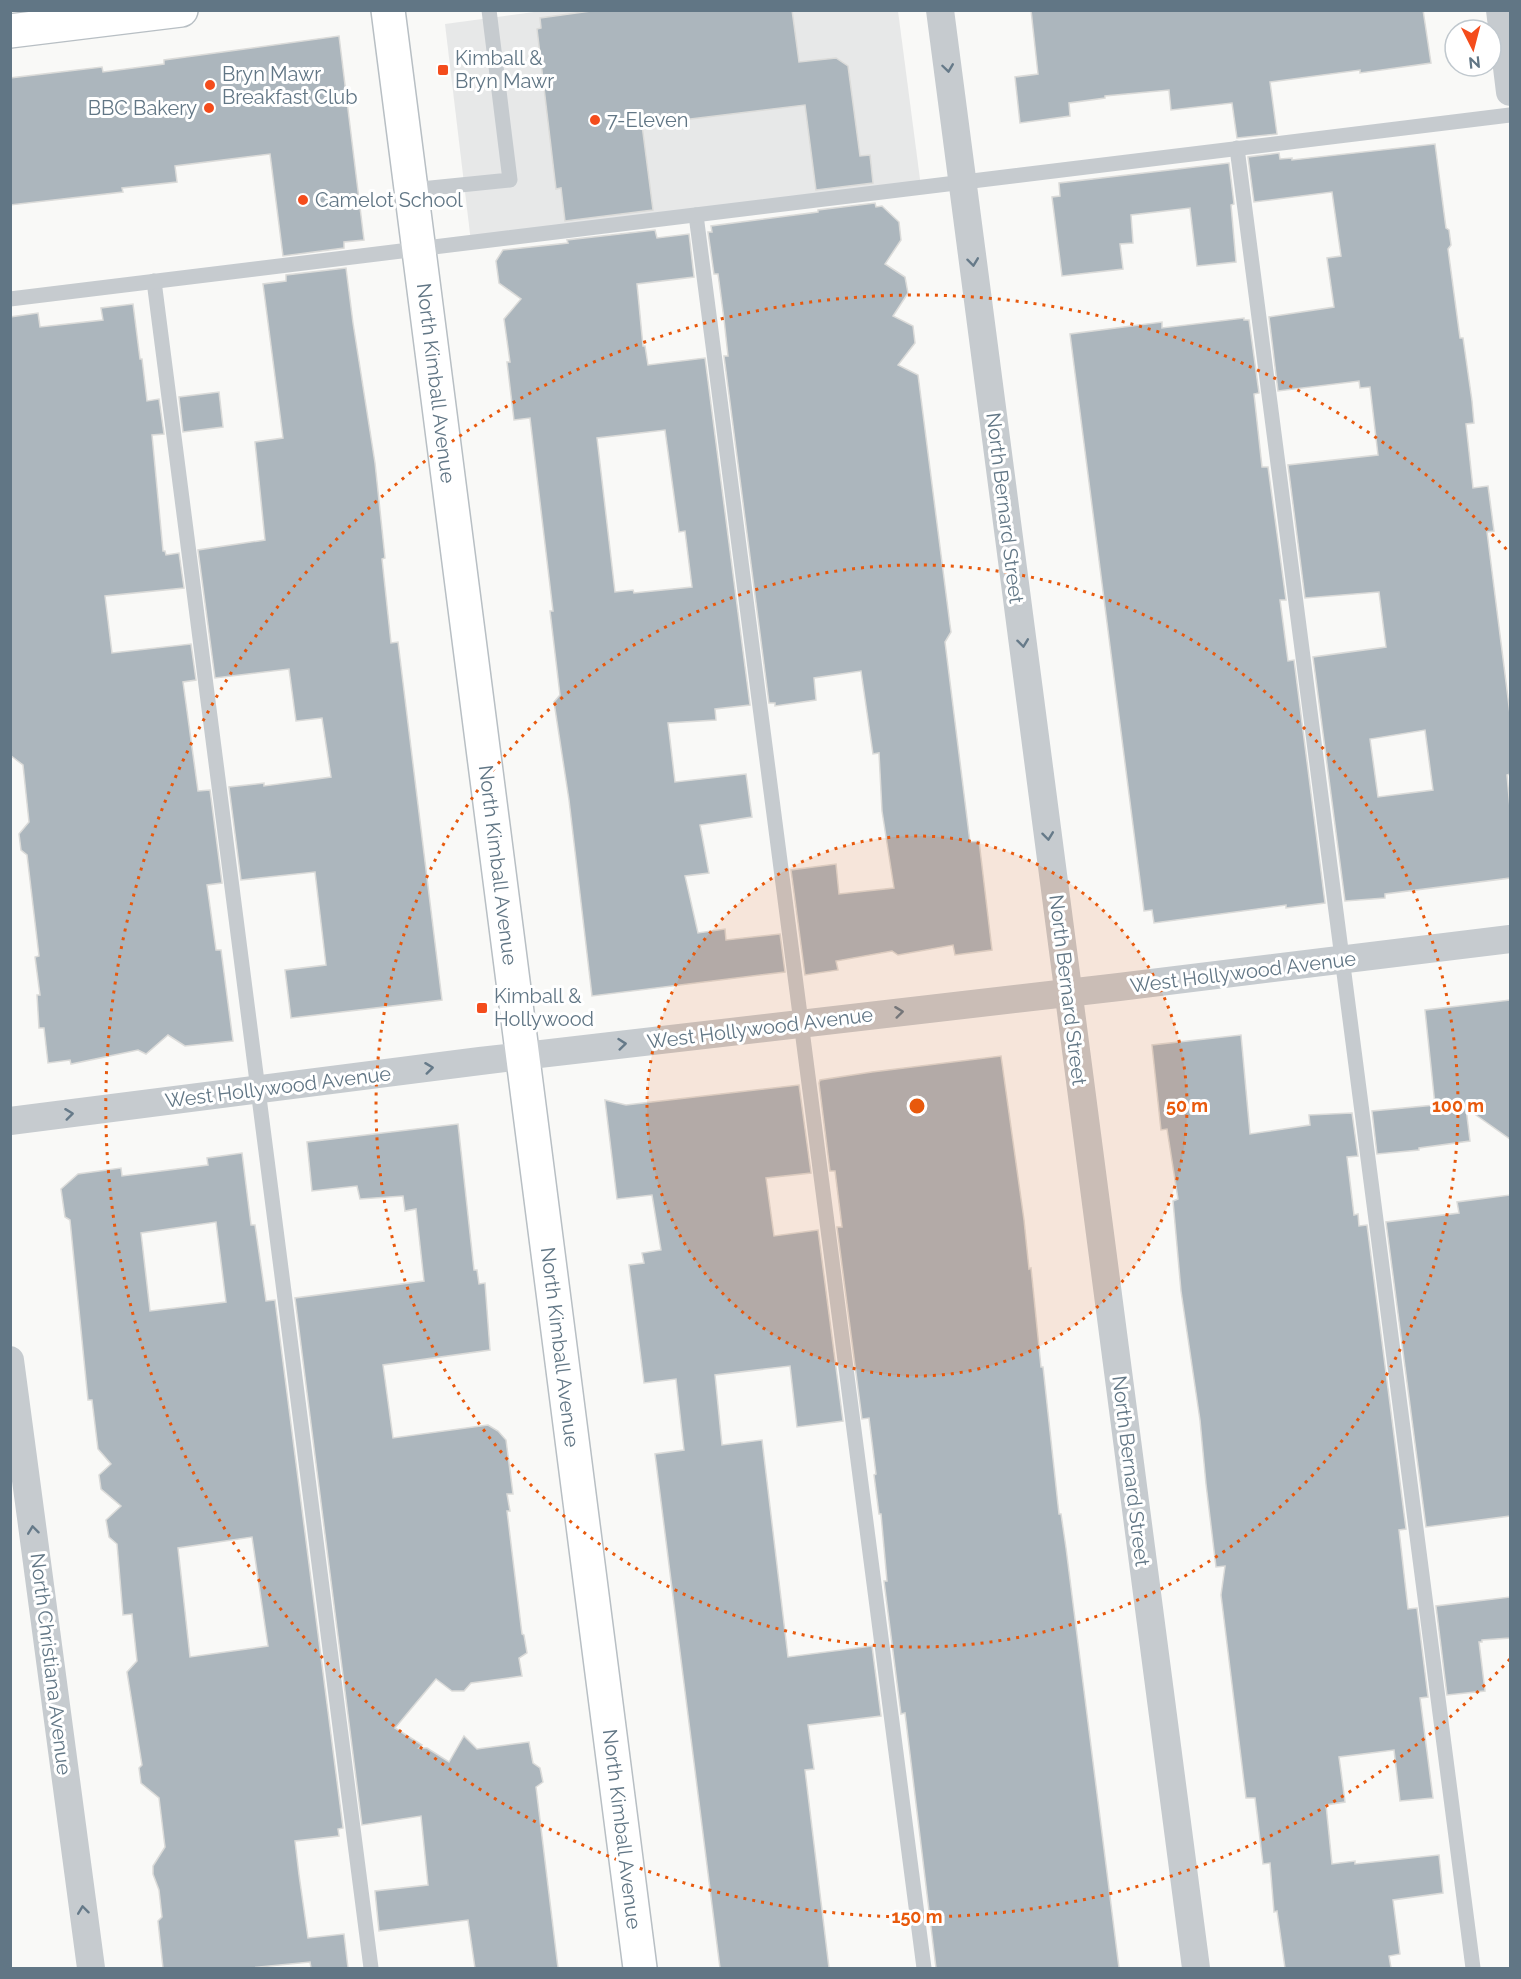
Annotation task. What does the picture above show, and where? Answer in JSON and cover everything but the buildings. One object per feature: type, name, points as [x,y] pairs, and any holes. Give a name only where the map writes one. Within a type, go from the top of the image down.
[{"type":"street","points":[[10,31],[181,10]]},
{"type":"street","name":"North Kimball Avenue","points":[[388,10],[640,1968]]},
{"type":"street","name":"North Bernard Street","points":[[940,10],[1196,1968]]},
{"type":"street","points":[[1500,10],[1510,92]]},
{"type":"street","name":"West Hollywood Avenue","points":[[10,1121],[523,1056],[1510,939]]},
{"type":"street","name":"North Christiana Avenue","points":[[10,1360],[91,1968]]},
{"type":"lane","points":[[411,190],[510,180],[489,10]]},
{"type":"lane","points":[[10,299],[1510,115]]},
{"type":"lane","points":[[1237,148],[1473,1968]]},
{"type":"lane","points":[[696,215],[924,1968]]},
{"type":"lane","points":[[154,281],[371,1968]]},
{"type":"shaded area","points":[[549,10],[898,11],[921,187],[471,242],[445,24]]},
{"type":"place","name":"Kimball & Bryn Mawr","points":[[443,70]]},
{"type":"place","name":"Bryn Mawr Breakfast Club","points":[[210,85]]},
{"type":"place","name":"BBC Bakery","points":[[209,108]]},
{"type":"place","name":"7-Eleven","points":[[595,120]]},
{"type":"place","name":"Camelot School","points":[[303,200]]},
{"type":"place","name":"Kimball & Hollywood","points":[[482,1008]]}]
